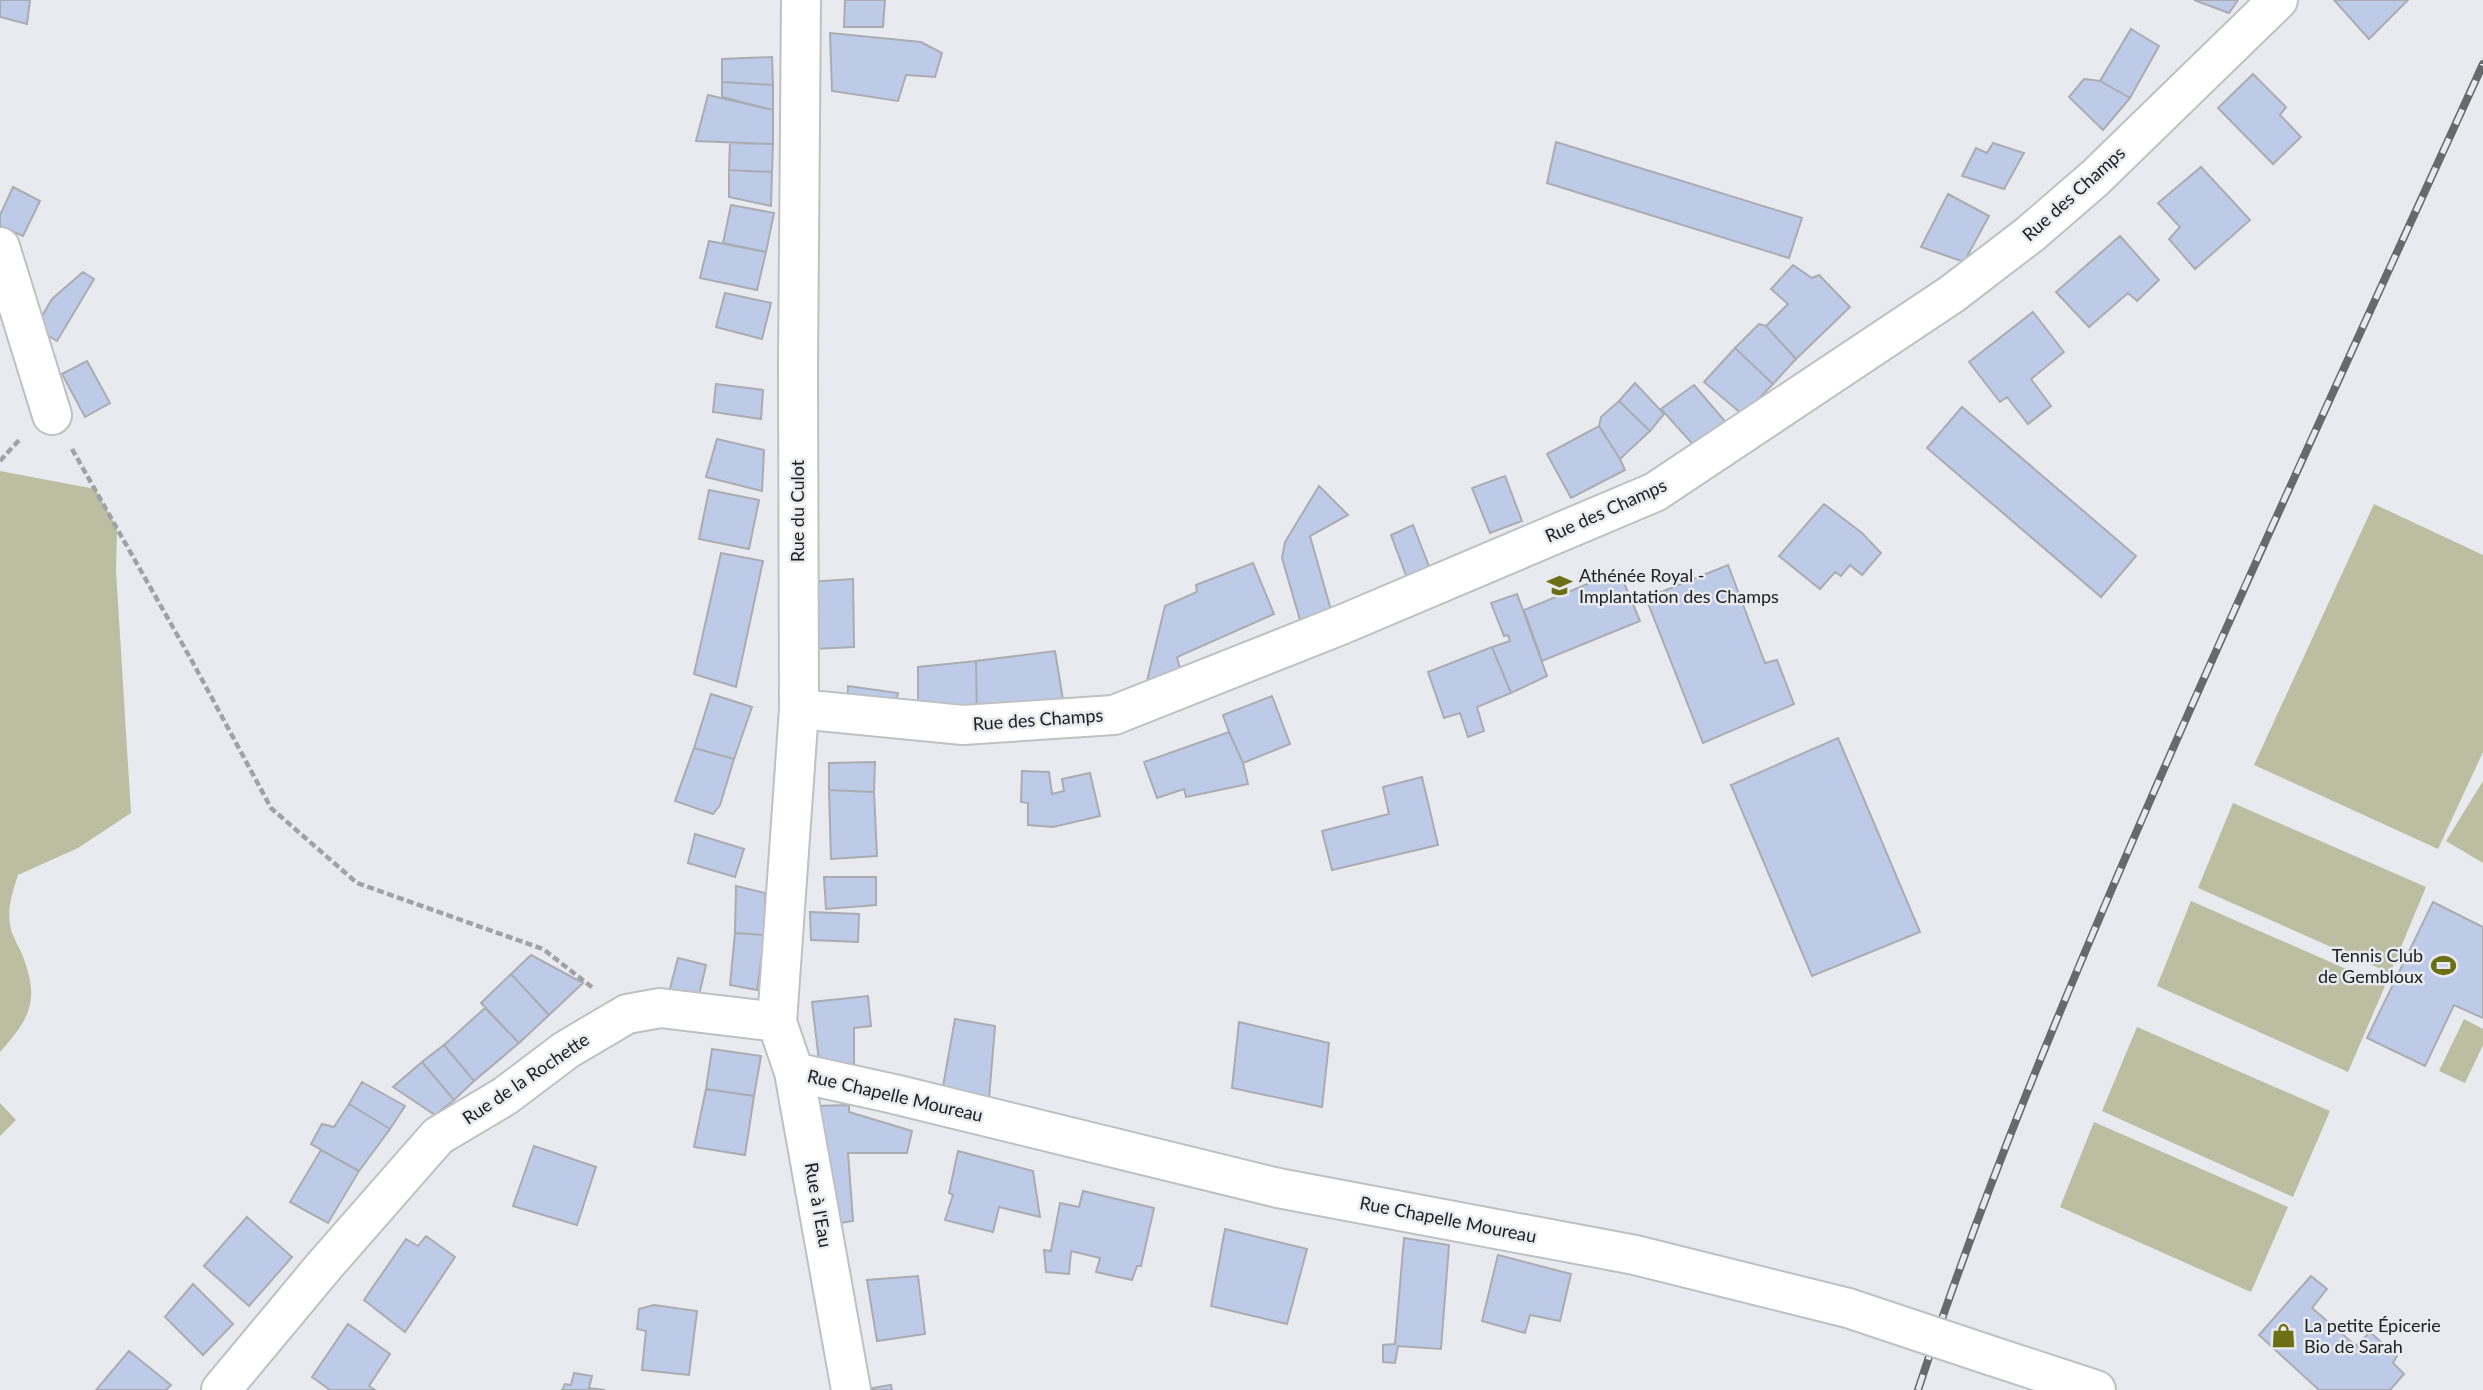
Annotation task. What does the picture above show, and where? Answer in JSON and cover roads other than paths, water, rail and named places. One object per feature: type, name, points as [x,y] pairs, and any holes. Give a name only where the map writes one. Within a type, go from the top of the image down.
[{"type":"street","name":"Rue du Culot","points":[[777,1022],[799,709],[798,365],[802,0]]},
{"type":"street","name":"Rue des Champs","points":[[799,709],[963,725],[1114,715],[1353,620],[1655,492],[1952,294],[2029,235],[2095,178],[2277,0]]},
{"type":"street","points":[[0,247],[52,415]]},
{"type":"street","name":"Rue de la Rochette","points":[[221,1390],[265,1340],[324,1265],[438,1136],[505,1096],[566,1051],[626,1014],[660,1008],[777,1022]]},
{"type":"street","name":"Rue à l'Eau","points":[[777,1022],[794,1072],[850,1390]]},
{"type":"street","name":"Rue Chapelle Moureau","points":[[794,1072],[1278,1188],[1635,1255],[1848,1308],[2096,1390]]},
{"type":"railway","points":[[1918,1390],[1970,1241],[2026,1094],[2087,948],[2231,618],[2483,64]]},
{"type":"place","name":"Athénée Royal - Implantation des Champs","points":[[1559,586]]},
{"type":"place","name":"Tennis Club de Gembloux","points":[[2443,966]]},
{"type":"place","name":"La petite Épicerie Bio de Sarah","points":[[2284,1336]]}]
